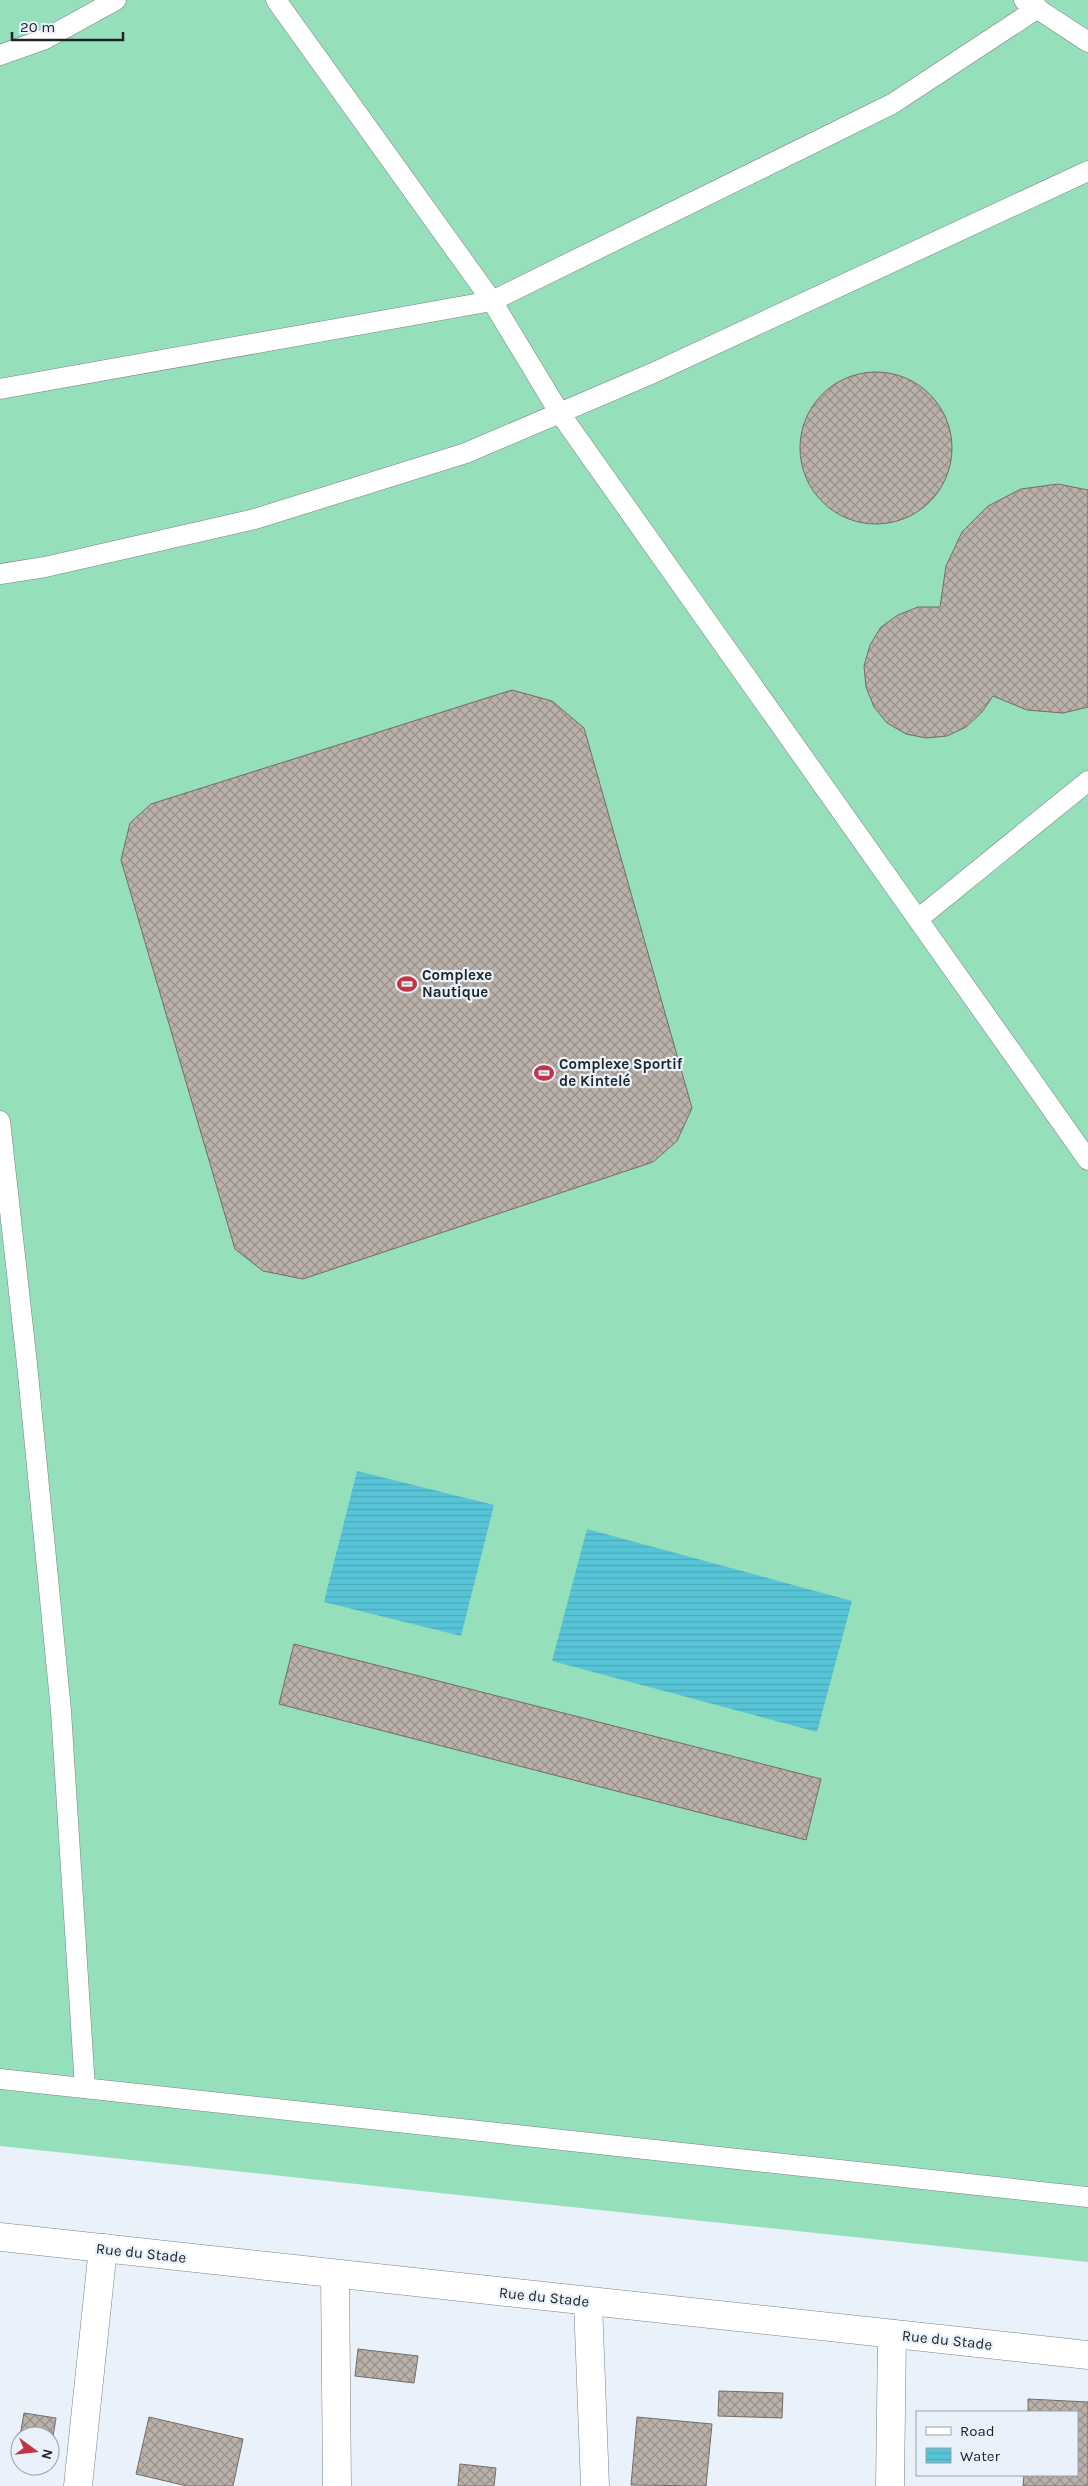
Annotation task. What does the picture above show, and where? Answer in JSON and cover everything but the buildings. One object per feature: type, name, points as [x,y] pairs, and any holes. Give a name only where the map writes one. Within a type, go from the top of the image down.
[{"type":"street","name":"Rue du Stade","points":[[0,2237],[1088,2355]]},
{"type":"street","points":[[78,2486],[103,2248]]},
{"type":"street","points":[[335,2274],[337,2486]]},
{"type":"street","points":[[588,2302],[594,2486]]},
{"type":"street","points":[[890,2486],[892,2334]]},
{"type":"lane","points":[[0,56],[44,39],[116,0]]},
{"type":"lane","points":[[276,0],[492,301],[559,412],[1088,1160]]},
{"type":"lane","points":[[0,389],[492,301],[892,104],[1031,4],[1088,42]]},
{"type":"lane","points":[[0,574],[44,567],[255,519],[466,452],[653,373],[1088,170]]},
{"type":"lane","points":[[918,919],[1088,782]]},
{"type":"lane","points":[[0,1121],[27,1364],[61,1711],[85,2088]]},
{"type":"lane","points":[[0,2079],[1088,2197]]},
{"type":"green space","name":"Complexe Sportif de Kintelé","points":[[0,0],[1088,0],[1088,2262],[0,2146]]},
{"type":"water","points":[[357,1471],[494,1505],[461,1636],[324,1602]]},
{"type":"water","points":[[587,1529],[852,1601],[817,1732],[552,1661]]},
{"type":"place","name":"Complexe Nautique","points":[[407,984]]},
{"type":"place","name":"Complexe Sportif de Kintelé","points":[[544,1073]]}]
